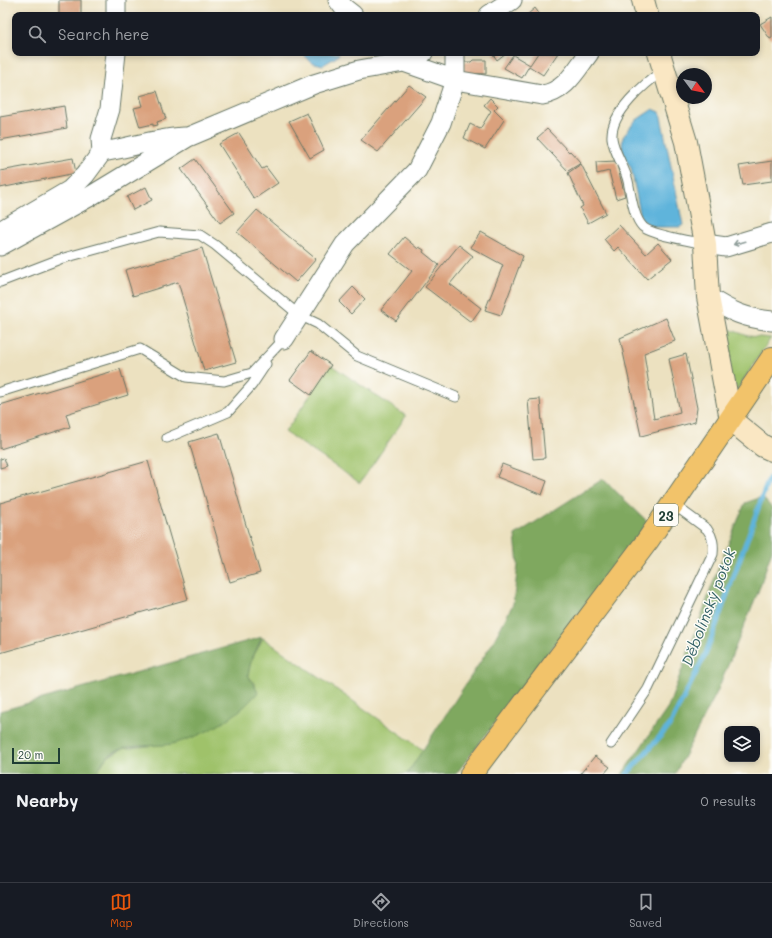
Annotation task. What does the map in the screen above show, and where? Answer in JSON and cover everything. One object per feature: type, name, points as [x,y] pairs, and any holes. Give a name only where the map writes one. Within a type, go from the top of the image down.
[{"type":"main road","name":"23","points":[[471,774],[673,504],[772,358]]},
{"type":"street","points":[[116,0],[116,12]]},
{"type":"street","points":[[338,0],[349,12]]},
{"type":"street","points":[[494,12],[512,0]]},
{"type":"street","points":[[643,0],[646,12]]},
{"type":"street","points":[[0,231],[70,190],[85,175],[102,152],[101,139],[110,109],[116,56]]},
{"type":"street","points":[[284,339],[345,244],[417,170],[441,124],[455,80],[455,56]]},
{"type":"street","points":[[0,246],[89,197],[188,137],[314,84],[402,58],[455,80],[542,95],[551,94],[564,86],[587,56]]},
{"type":"street","points":[[662,61],[686,142],[705,244],[708,297],[731,420],[763,446],[772,450]]},
{"type":"street","points":[[102,152],[122,149],[164,137],[188,137]]},
{"type":"street","points":[[705,244],[726,247],[772,233]]},
{"type":"street","points":[[708,297],[728,311],[751,319],[772,321]]},
{"type":"lane","points":[[662,61],[622,111],[614,125],[612,139],[626,170],[638,221],[649,230],[705,244]]},
{"type":"lane","points":[[0,282],[60,259],[159,232],[200,235],[215,245],[299,316],[318,324],[357,356],[456,397]]},
{"type":"lane","points":[[0,392],[140,349],[186,378],[224,381],[252,373],[284,339]]},
{"type":"lane","points":[[167,438],[228,412],[252,385],[284,339]]},
{"type":"lane","points":[[611,744],[648,689],[713,554],[714,544],[711,535],[707,530],[673,504]]},
{"type":"green space","points":[[718,325],[748,336],[771,338],[734,394]]},
{"type":"green space","points":[[331,365],[406,416],[360,483],[285,432]]},
{"type":"green space","points":[[603,479],[648,522],[456,774],[407,774],[492,644],[513,604],[518,565],[515,535]]},
{"type":"green space","points":[[762,497],[772,508],[772,550],[758,592],[717,692],[675,774],[622,774],[668,708],[718,569],[745,503]]},
{"type":"green space","points":[[262,637],[251,661],[248,675],[258,692],[231,717],[210,730],[168,745],[130,747],[113,752],[106,758],[96,774],[0,774],[0,711]]},
{"type":"green space","points":[[263,638],[423,750],[407,774],[96,774],[106,758],[121,749],[175,743],[256,686],[248,675],[251,661]]},
{"type":"water","points":[[305,56],[338,56],[323,65],[311,62]]},
{"type":"water","points":[[653,109],[660,112],[683,225],[680,227],[656,227],[647,224],[641,218],[631,168],[625,158],[622,147],[623,137],[635,121]]},
{"type":"building","points":[[59,0],[81,0],[81,12],[59,12]]},
{"type":"building","points":[[535,8],[538,12],[530,12]]},
{"type":"building","points":[[772,17],[772,38],[770,39],[760,24]]},
{"type":"building","points":[[494,56],[502,56],[497,60]]},
{"type":"building","points":[[512,56],[530,65],[536,56],[556,56],[543,75],[529,66],[522,78],[504,68]]},
{"type":"building","points":[[473,60],[486,60],[486,74],[464,73],[463,62],[471,62]]},
{"type":"building","points":[[409,85],[426,97],[378,152],[361,140]]},
{"type":"building","points":[[157,91],[166,119],[157,122],[158,125],[153,126],[153,124],[140,127],[134,108],[143,106],[140,96]]},
{"type":"building","points":[[490,98],[498,106],[494,110],[504,120],[485,149],[464,138],[470,124],[480,129],[491,111],[484,105]]},
{"type":"building","points":[[64,106],[67,128],[0,140],[0,117]]},
{"type":"building","points":[[307,113],[324,150],[310,158],[289,121]]},
{"type":"building","points":[[547,129],[581,163],[568,171],[537,138]]},
{"type":"building","points":[[239,133],[262,169],[266,167],[278,183],[254,199],[219,144]]},
{"type":"building","points":[[73,158],[76,173],[0,188],[0,171]]},
{"type":"building","points":[[195,159],[234,213],[220,223],[181,169]]},
{"type":"building","points":[[616,161],[625,196],[616,199],[609,171],[597,174],[596,162]]},
{"type":"building","points":[[772,161],[772,181],[743,185],[739,166]]},
{"type":"building","points":[[581,164],[606,213],[588,223],[580,208],[583,206],[568,173]]},
{"type":"building","points":[[146,187],[152,200],[133,210],[127,197]]},
{"type":"building","points":[[257,210],[316,259],[296,282],[237,232]]},
{"type":"building","points":[[619,225],[646,254],[658,243],[672,259],[647,279],[618,247],[614,251],[604,239]]},
{"type":"building","points":[[481,232],[523,256],[501,315],[485,310],[503,265],[470,247]]},
{"type":"building","points":[[404,237],[418,249],[419,247],[424,250],[423,252],[439,265],[396,321],[381,310],[412,271],[390,254]]},
{"type":"building","points":[[459,245],[473,256],[450,284],[481,308],[471,322],[425,287]]},
{"type":"building","points":[[202,248],[236,362],[204,371],[178,282],[133,296],[125,270]]},
{"type":"building","points":[[353,287],[365,299],[351,314],[339,302]]},
{"type":"building","points":[[666,318],[675,341],[644,353],[654,419],[680,412],[669,359],[686,354],[697,408],[695,422],[641,436],[620,338]]},
{"type":"building","points":[[311,351],[331,365],[311,395],[290,380]]},
{"type":"building","points":[[120,369],[128,395],[66,414],[70,427],[0,449],[0,405]]},
{"type":"building","points":[[540,399],[545,458],[533,459],[528,400]]},
{"type":"building","points":[[219,433],[260,573],[230,582],[189,442]]},
{"type":"building","points":[[4,458],[7,466],[0,468],[0,459]]},
{"type":"building","points":[[148,461],[188,599],[0,653],[0,503]]},
{"type":"building","points":[[502,464],[547,481],[542,495],[497,477]]},
{"type":"building","points":[[595,756],[610,767],[604,774],[580,774]]},
{"type":"waterway","name":"Děbolínský potok","points":[[627,774],[670,725],[706,653],[769,478]]}]
